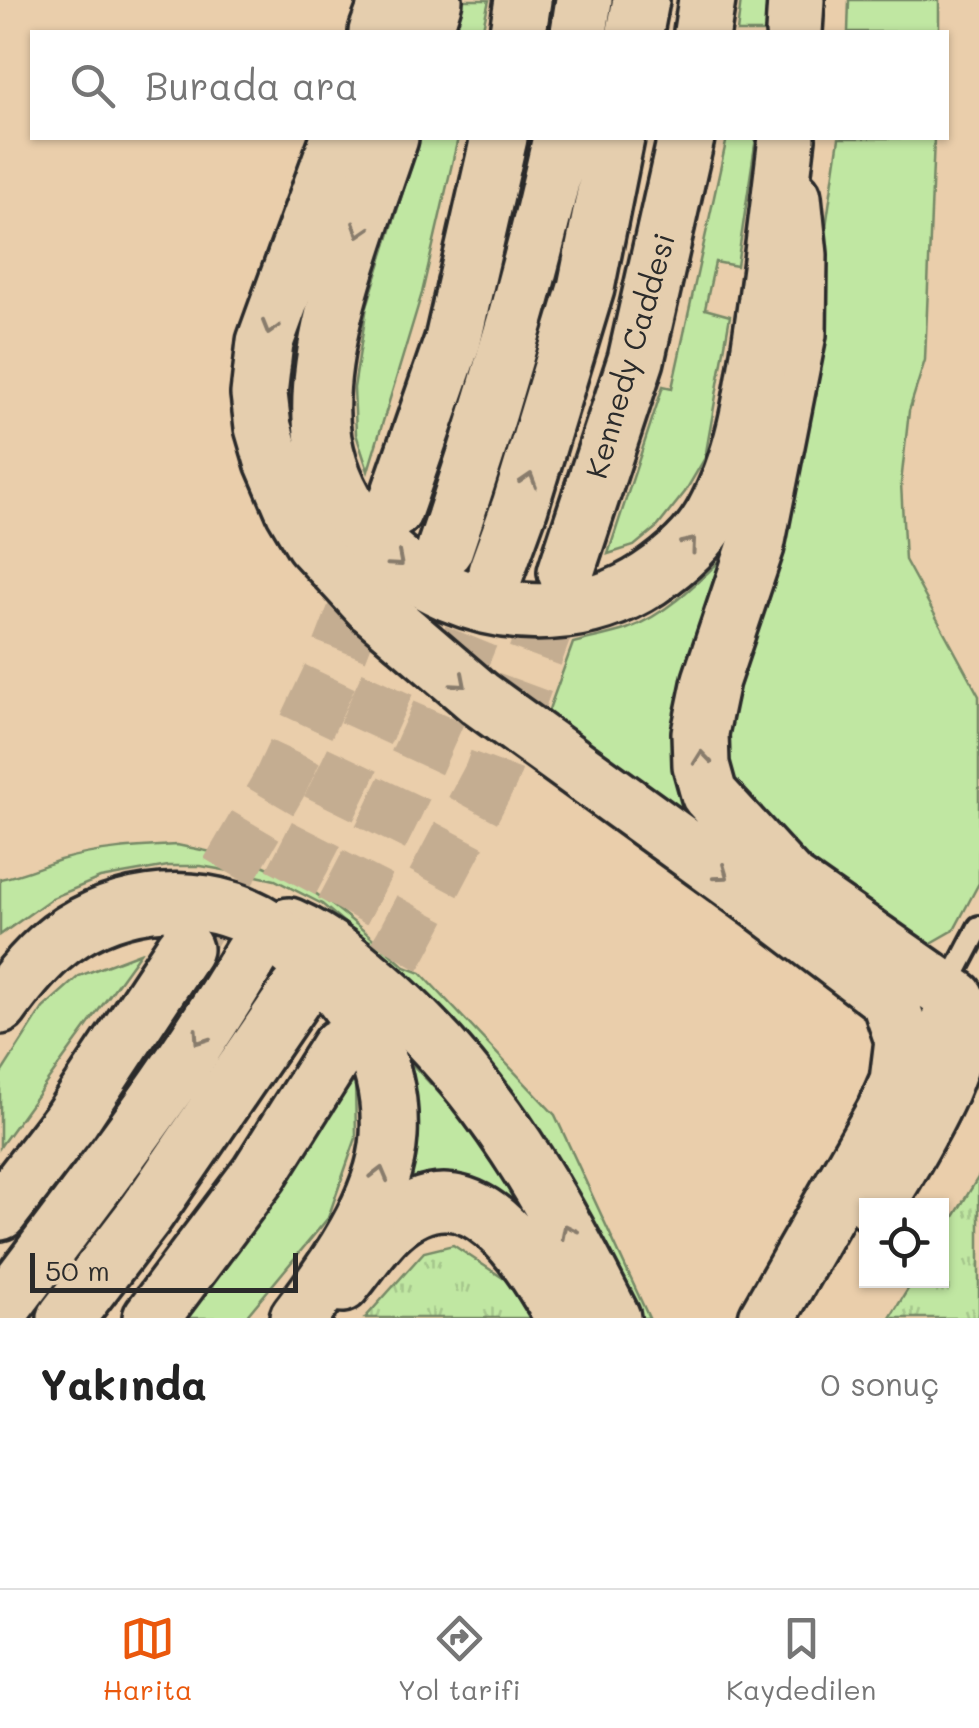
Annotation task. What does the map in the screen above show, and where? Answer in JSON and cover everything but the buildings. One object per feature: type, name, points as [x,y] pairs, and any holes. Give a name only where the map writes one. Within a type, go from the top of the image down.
[{"type":"main road","points":[[378,30],[389,0]]},
{"type":"main road","points":[[425,30],[434,0]]},
{"type":"main road","points":[[518,30],[522,0]]},
{"type":"main road","points":[[578,30],[584,0]]},
{"type":"main road","points":[[636,30],[640,0]]},
{"type":"main road","points":[[702,30],[707,0]]},
{"type":"main road","points":[[794,30],[796,0]]},
{"type":"main road","points":[[338,140],[270,325],[259,394],[273,461],[294,510],[314,542],[373,607],[479,698],[760,901],[944,999]]},
{"type":"main road","points":[[389,140],[323,359],[320,406],[335,480],[366,531],[409,572],[470,600],[508,610],[544,612],[588,608],[628,592],[676,560],[712,518],[750,413],[787,140]]},
{"type":"main road","points":[[394,510],[453,340],[499,140]]},
{"type":"main road","points":[[445,548],[491,412],[534,262],[560,140]]},
{"type":"main road","points":[[496,572],[526,488],[586,288],[616,140]]},
{"type":"main road","name":"Kennedy Caddesi","points":[[566,572],[636,360],[686,140]]},
{"type":"main road","points":[[766,1318],[884,1113],[948,1069],[944,999],[789,881],[709,794],[701,765],[700,733],[711,680],[756,546],[798,334],[799,256],[787,140]]},
{"type":"main road","points":[[0,1006],[50,948],[74,931],[112,912],[151,903],[191,902],[264,915],[308,935],[366,976],[424,1029],[474,1088],[554,1204],[612,1318]]},
{"type":"main road","points":[[223,907],[259,922],[323,972],[352,1007],[374,1045],[388,1089],[389,1140],[376,1189],[355,1235],[298,1318]]},
{"type":"main road","points":[[0,1212],[70,1120],[184,948]]},
{"type":"main road","points":[[0,1311],[146,1118],[215,1016],[250,955]]},
{"type":"main road","points":[[66,1318],[147,1212],[298,991]]},
{"type":"main road","points":[[879,1198],[916,1092],[903,1040],[944,999]]},
{"type":"main road","points":[[150,1318],[258,1174],[340,1047]]},
{"type":"main road","points":[[308,1318],[340,1287],[392,1224],[424,1205],[442,1202],[472,1209],[512,1236],[564,1318]]},
{"type":"main road","points":[[808,1318],[859,1233]]},
{"type":"lane","points":[[944,999],[946,959],[976,934]]},
{"type":"lane","points":[[944,999],[976,934]]},
{"type":"green space","points":[[462,0],[489,0],[482,30],[453,30]]},
{"type":"green space","points":[[741,0],[768,0],[766,30],[737,30]]},
{"type":"green space","points":[[849,0],[939,0],[939,30],[848,30]]},
{"type":"green space","points":[[419,140],[458,140],[422,293],[368,471],[356,434],[354,388],[367,306]]},
{"type":"green space","points":[[727,140],[756,140],[737,266],[715,262],[705,309],[730,316],[705,458],[658,526],[634,546],[608,554],[663,386],[672,388]]},
{"type":"green space","points":[[839,140],[934,140],[925,360],[909,411],[901,483],[905,560],[979,696],[979,883],[954,930],[921,949],[896,941],[734,795],[717,740],[793,452]]},
{"type":"green space","points":[[729,552],[674,762],[683,808],[692,828],[554,722],[548,712],[573,643],[627,629],[656,615]]},
{"type":"green space","points":[[177,845],[240,858],[281,873],[337,909],[405,967],[421,973],[555,1115],[649,1318],[639,1318],[594,1230],[490,1074],[360,936],[322,904],[275,880],[201,866],[168,866],[100,878],[52,898],[0,935],[0,879],[89,853]]},
{"type":"green space","points":[[140,953],[0,1147],[0,1075],[43,1008],[79,976]]},
{"type":"green space","points":[[400,1060],[409,1061],[453,1108],[508,1187],[515,1200],[509,1207],[482,1188],[460,1179],[404,1183]]},
{"type":"green space","points":[[355,1079],[356,1138],[328,1218],[245,1318],[182,1318]]},
{"type":"green space","points":[[979,1176],[979,1318],[890,1318],[909,1288],[949,1288],[949,1225]]},
{"type":"green space","points":[[453,1245],[512,1284],[531,1318],[365,1318],[424,1252]]},
{"type":"tunnel","points":[[251,955],[355,755],[445,548]]},
{"type":"tunnel","points":[[186,944],[280,783],[331,674],[377,555]]},
{"type":"tunnel","points":[[302,984],[407,782],[496,572]]},
{"type":"tunnel","points":[[351,1027],[401,946],[491,775],[566,572]]}]
